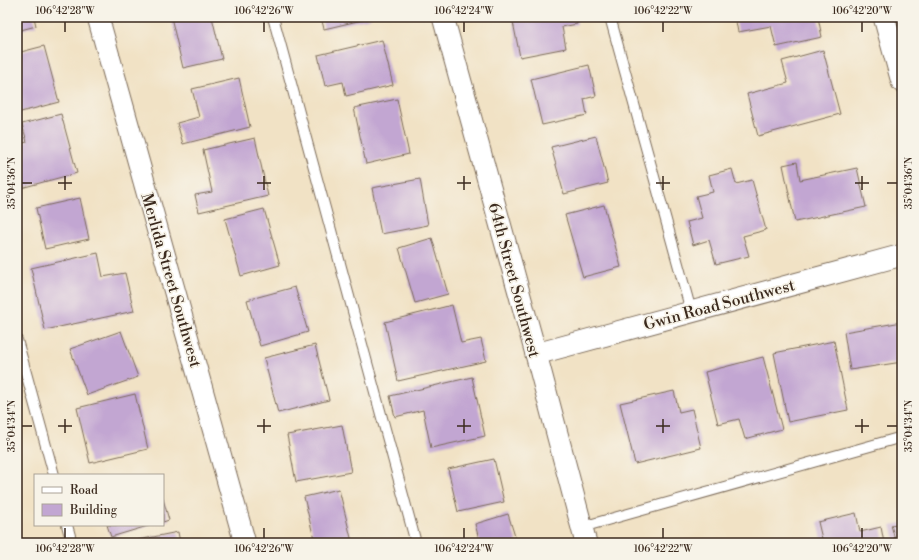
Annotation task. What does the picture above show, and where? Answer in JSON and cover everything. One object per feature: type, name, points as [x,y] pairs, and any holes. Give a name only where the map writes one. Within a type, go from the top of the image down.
[{"type":"street","name":"Merlida Street Southwest","points":[[98,17],[246,543]]},
{"type":"street","name":"64th Street Southwest","points":[[442,17],[536,354],[584,535]]},
{"type":"street","points":[[884,17],[902,82]]},
{"type":"street","name":"Gwin Road Southwest","points":[[536,354],[902,254]]},
{"type":"lane","points":[[273,17],[416,543]]},
{"type":"lane","points":[[610,17],[691,312]]},
{"type":"lane","points":[[17,340],[54,474]]},
{"type":"lane","points":[[584,535],[902,437]]},
{"type":"lane","points":[[67,526],[72,543]]},
{"type":"building","points":[[17,17],[34,17],[36,26],[17,31]]},
{"type":"building","points":[[171,17],[212,17],[222,59],[183,68]]},
{"type":"building","points":[[321,17],[371,17],[371,18],[324,29]]},
{"type":"building","points":[[512,17],[576,17],[577,24],[562,27],[566,48],[520,57]]},
{"type":"building","points":[[735,17],[818,17],[822,37],[776,47],[771,26],[738,32]]},
{"type":"building","points":[[382,40],[393,85],[346,96],[343,82],[325,86],[318,55]]},
{"type":"building","points":[[44,46],[59,102],[17,113],[17,53]]},
{"type":"building","points":[[823,50],[840,114],[758,136],[747,94],[788,83],[782,61]]},
{"type":"building","points":[[589,65],[596,96],[584,99],[587,115],[542,125],[531,79]]},
{"type":"building","points":[[239,78],[250,127],[183,144],[177,123],[199,117],[192,89]]},
{"type":"building","points":[[397,99],[409,154],[366,164],[354,108]]},
{"type":"building","points":[[61,114],[77,173],[21,188],[17,173],[17,145],[27,142],[22,124]]},
{"type":"building","points":[[596,136],[608,183],[564,194],[551,147]]},
{"type":"building","points":[[255,138],[268,196],[199,212],[195,195],[212,192],[203,150]]},
{"type":"building","points":[[797,162],[800,180],[857,168],[866,207],[795,222],[783,165]]},
{"type":"building","points":[[732,169],[736,184],[752,180],[766,230],[743,236],[749,256],[716,264],[709,240],[693,245],[687,222],[702,218],[696,196],[713,192],[709,175]]},
{"type":"building","points":[[420,179],[428,225],[381,234],[372,188]]},
{"type":"building","points":[[80,198],[89,239],[45,249],[36,208]]},
{"type":"building","points":[[604,205],[621,267],[583,277],[565,215]]},
{"type":"building","points":[[264,209],[280,265],[241,276],[225,219]]},
{"type":"building","points":[[432,238],[448,294],[415,303],[399,248]]},
{"type":"building","points":[[98,253],[103,277],[125,273],[134,311],[45,330],[31,268]]},
{"type":"building","points":[[295,287],[308,332],[260,346],[247,300]]},
{"type":"building","points":[[452,305],[461,343],[481,339],[486,361],[398,381],[385,322]]},
{"type":"building","points":[[902,322],[902,362],[850,370],[844,332]]},
{"type":"building","points":[[121,331],[138,377],[87,395],[70,349]]},
{"type":"building","points":[[834,341],[848,410],[788,422],[774,353]]},
{"type":"building","points":[[315,345],[329,400],[278,413],[264,358]]},
{"type":"building","points":[[763,357],[782,429],[745,439],[739,419],[718,424],[705,372]]},
{"type":"building","points":[[472,377],[485,436],[431,448],[423,410],[395,417],[390,396]]},
{"type":"building","points":[[674,391],[679,412],[692,409],[701,448],[635,464],[620,403]]},
{"type":"building","points":[[135,394],[148,449],[90,463],[77,408]]},
{"type":"building","points":[[342,425],[351,472],[296,482],[287,435]]},
{"type":"building","points":[[494,459],[504,502],[458,512],[448,469]]},
{"type":"building","points":[[339,489],[352,542],[315,543],[304,497]]},
{"type":"building","points":[[164,502],[169,520],[164,522]]},
{"type":"building","points":[[856,513],[860,532],[881,527],[884,543],[823,543],[818,522]]},
{"type":"building","points":[[508,514],[517,543],[480,543],[475,524]]},
{"type":"building","points":[[902,523],[902,543],[896,543],[891,525]]},
{"type":"building","points":[[107,526],[148,526],[111,537]]},
{"type":"building","points":[[178,532],[180,543],[139,543],[138,540]]},
{"type":"building","points":[[707,539],[708,543],[691,543],[691,542]]}]
